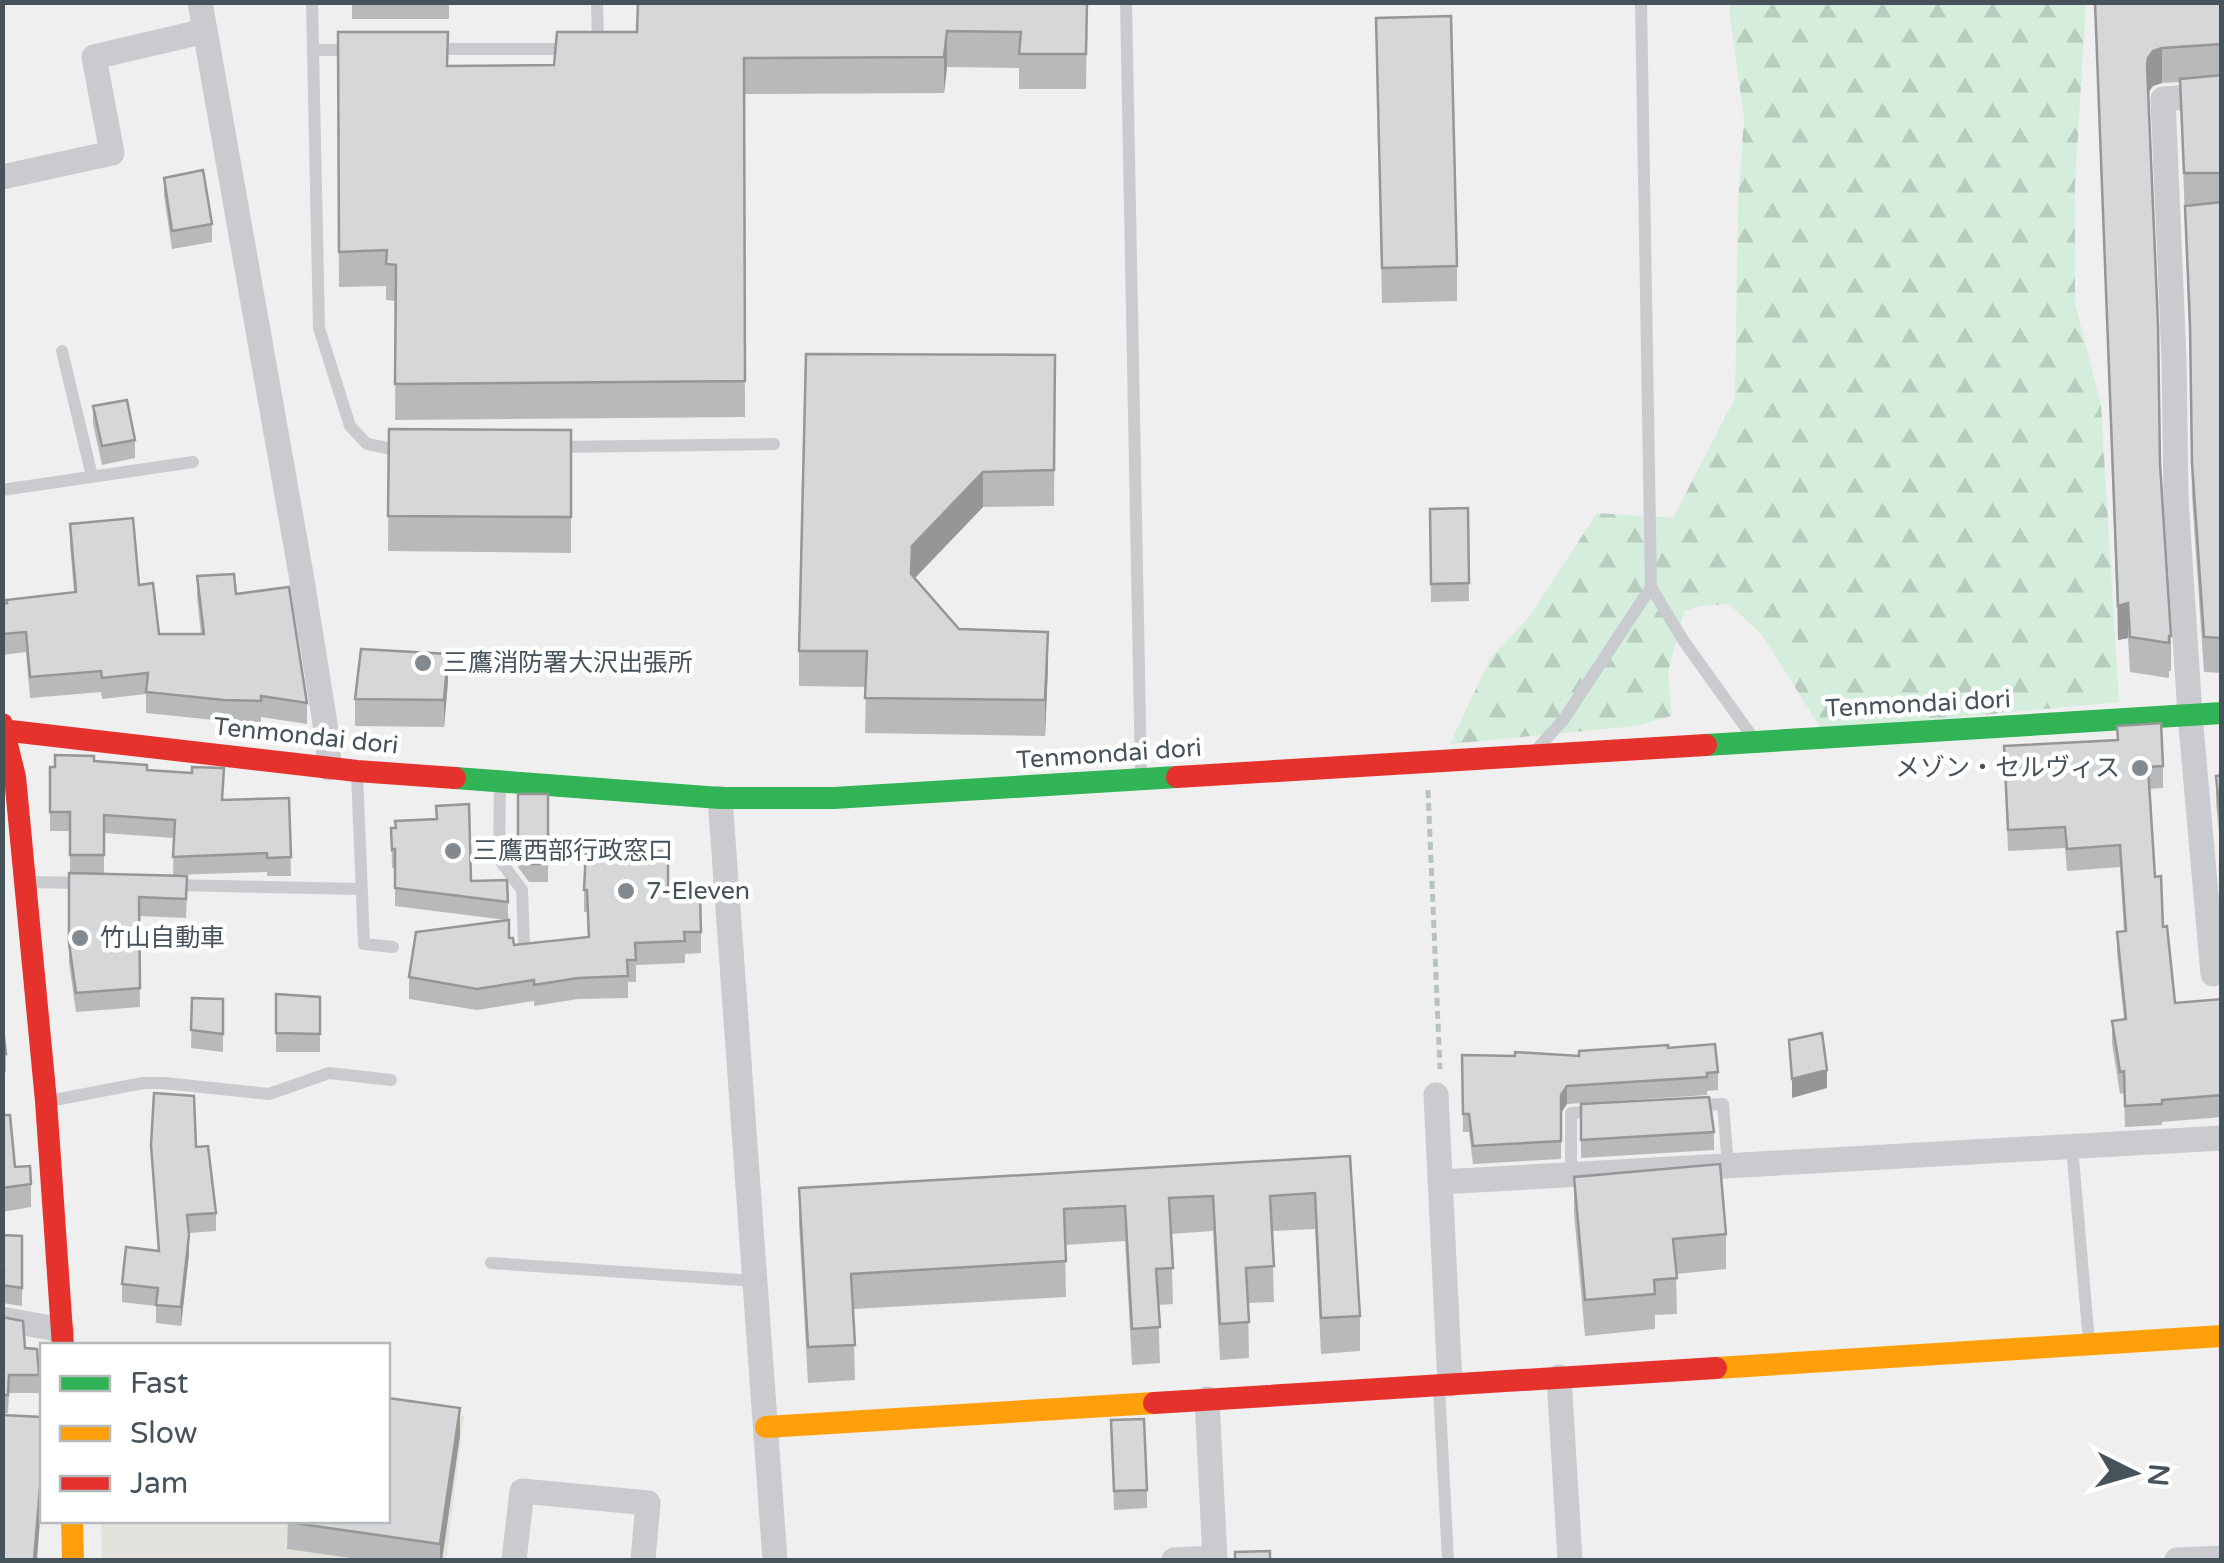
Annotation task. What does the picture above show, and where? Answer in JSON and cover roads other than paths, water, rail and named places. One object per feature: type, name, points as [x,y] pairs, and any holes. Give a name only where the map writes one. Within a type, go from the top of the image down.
[{"type":"main road","name":"Tenmondai dori","points":[[3,728],[357,771],[720,798],[897,796],[2222,713]]},
{"type":"main road","points":[[3,728],[15,776],[46,1101],[62,1338]]},
{"type":"main road","points":[[766,1426],[2222,1336]]},
{"type":"main road","points":[[72,1523],[73,1560]]},
{"type":"street","points":[[200,2],[301,574],[329,768]]},
{"type":"street","points":[[2,178],[112,153],[94,57],[205,32]]},
{"type":"street","points":[[2213,974],[2176,498],[2177,224],[2163,98],[2222,95]]},
{"type":"street","points":[[720,798],[775,1560]]},
{"type":"street","points":[[1436,1096],[1444,1385]]},
{"type":"street","points":[[1440,1182],[2222,1138]]},
{"type":"street","points":[[2,1319],[62,1338]]},
{"type":"street","points":[[1559,1377],[1570,1560]]},
{"type":"street","points":[[1174,1560],[1215,1559],[1206,1399]]},
{"type":"street","points":[[514,1560],[522,1491],[648,1503],[643,1560]]},
{"type":"street","points":[[2177,1560],[2222,1558]]},
{"type":"lane","points":[[312,2],[319,328],[350,426],[367,444],[411,448]]},
{"type":"lane","points":[[408,50],[598,48],[597,2]]},
{"type":"lane","points":[[1126,2],[1141,780]]},
{"type":"lane","points":[[1641,2],[1651,586],[1683,640],[1756,741]]},
{"type":"lane","points":[[312,50],[370,50]]},
{"type":"lane","points":[[62,351],[92,476]]},
{"type":"lane","points":[[545,447],[774,444]]},
{"type":"lane","points":[[2,490],[193,462]]},
{"type":"lane","points":[[1530,756],[1564,719],[1651,586]]},
{"type":"lane","points":[[357,771],[364,944],[393,947]]},
{"type":"lane","points":[[500,782],[499,860],[522,890],[524,945]]},
{"type":"lane","points":[[24,882],[97,883]]},
{"type":"lane","points":[[156,884],[360,889]]},
{"type":"lane","points":[[46,1101],[143,1083],[269,1094],[330,1073],[391,1080]]},
{"type":"lane","points":[[1685,1106],[1723,1104],[1728,1165]]},
{"type":"lane","points":[[1571,1174],[1571,1112],[1609,1110]]},
{"type":"lane","points":[[2072,1147],[2090,1344]]},
{"type":"lane","points":[[491,1263],[755,1281]]},
{"type":"lane","points":[[1444,1385],[1448,1560]]},
{"type":"place","name":"三鷹消防署大沢出張所","points":[[423,663]]},
{"type":"place","name":"メゾン・セルヴィス","points":[[2140,768]]},
{"type":"place","name":"三鷹西部行政窓口","points":[[453,851]]},
{"type":"place","name":"7-Eleven","points":[[626,891]]},
{"type":"place","name":"竹山自動車","points":[[80,938]]}]
